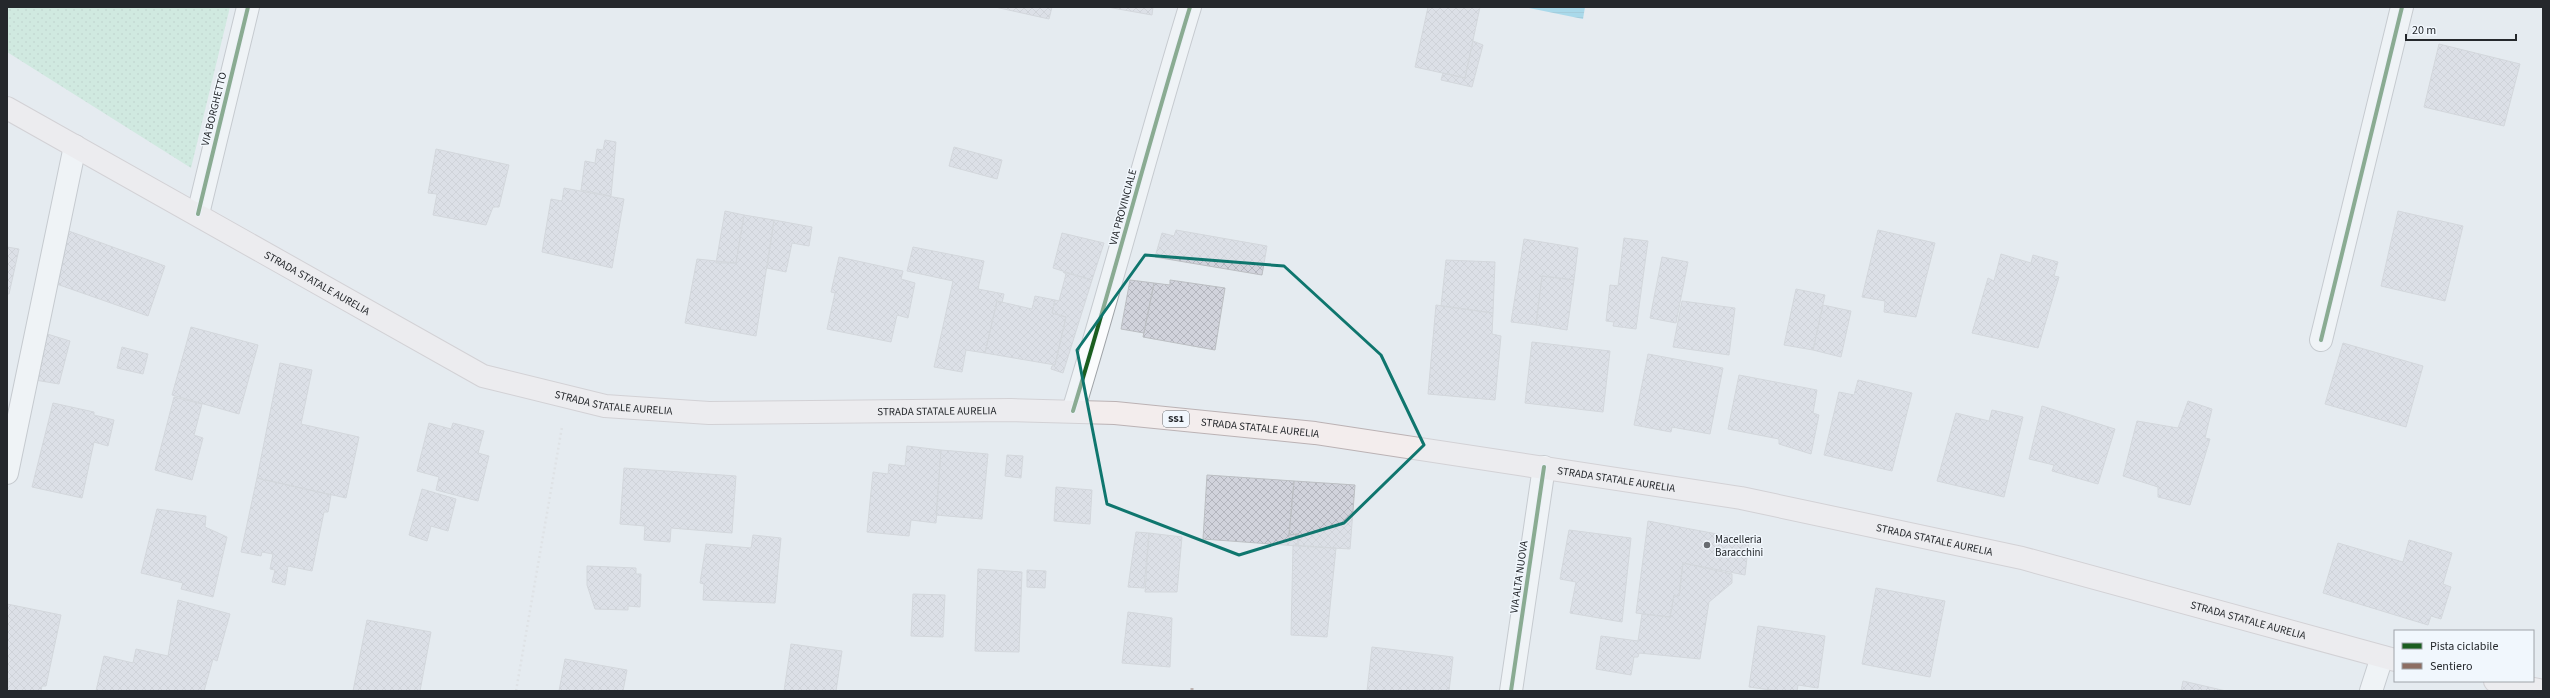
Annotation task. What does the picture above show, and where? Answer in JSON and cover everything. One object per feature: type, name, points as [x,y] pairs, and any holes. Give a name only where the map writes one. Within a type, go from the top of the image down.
[{"type":"main road","name":"STRADA STATALE AURELIA","points":[[7,108],[198,214],[483,376],[605,406],[709,413],[1072,411],[1115,413],[1315,433],[1544,466],[1740,498],[2022,558],[2389,659]]},
{"type":"main road","points":[[2501,682],[2543,691]]},
{"type":"street","name":"VIA BORGHETTO","points":[[198,214],[248,7]]},
{"type":"street","name":"VIA PROVINCIALE","points":[[1072,411],[1114,278],[1153,127],[1190,7]]},
{"type":"street","points":[[2321,340],[2402,7]]},
{"type":"street","points":[[7,473],[75,146]]},
{"type":"street","name":"VIA ALTA NUOVA","points":[[1511,691],[1544,466]]},
{"type":"street","points":[[2371,691],[2389,659]]},
{"type":"path","points":[[516,691],[567,397]]},
{"type":"highlighted area","points":[[1145,255],[1284,266],[1381,355],[1424,445],[1344,523],[1239,555],[1107,504],[1077,350]]},
{"type":"green space","points":[[7,7],[230,7],[191,168],[7,52]]},
{"type":"water","points":[[1524,7],[1585,7],[1583,19]]},
{"type":"building","points":[[995,7],[1052,7],[1049,19]]},
{"type":"building","points":[[1107,7],[1153,7],[1152,15]]},
{"type":"building","points":[[1428,7],[1480,7],[1465,78],[1415,67]]},
{"type":"building","points":[[1473,41],[1483,45],[1472,87],[1441,80],[1443,73],[1465,78]]},
{"type":"building","points":[[2439,44],[2520,64],[2504,126],[2424,107]]},
{"type":"building","points":[[605,140],[616,142],[611,196],[581,190],[585,161],[595,163],[597,149],[603,150]]},
{"type":"building","points":[[954,147],[1002,160],[997,179],[949,166]]},
{"type":"building","points":[[436,149],[509,165],[499,207],[493,207],[486,225],[433,215],[437,194],[428,193]]},
{"type":"building","points":[[564,188],[624,199],[612,268],[542,252],[551,199],[562,201]]},
{"type":"building","points":[[725,211],[744,215],[736,263],[716,263]]},
{"type":"building","points":[[2398,211],[2463,226],[2445,301],[2381,286]]},
{"type":"building","points":[[744,215],[774,220],[756,336],[685,323],[697,259],[736,263]]},
{"type":"building","points":[[774,220],[812,227],[809,246],[792,243],[786,272],[767,268]]},
{"type":"building","points":[[66,230],[165,266],[148,316],[48,281]]},
{"type":"building","points":[[1176,230],[1267,246],[1262,275],[1155,257],[1162,233],[1174,236]]},
{"type":"building","points":[[1878,230],[1935,243],[1916,317],[1884,312],[1885,301],[1862,297]]},
{"type":"building","points":[[1062,233],[1104,243],[1092,280],[1053,268]]},
{"type":"building","points":[[1624,238],[1648,241],[1636,329],[1613,326],[1614,322],[1606,321],[1610,285],[1618,286]]},
{"type":"building","points":[[1524,239],[1578,248],[1574,280],[1542,276],[1536,325],[1511,322]]},
{"type":"building","points":[[7,247],[19,249],[9,294],[7,294]]},
{"type":"building","points":[[913,247],[984,261],[978,289],[1004,294],[1002,303],[997,301],[985,353],[966,350],[962,372],[934,367],[953,281],[907,271]]},
{"type":"building","points":[[2001,254],[2031,263],[2033,255],[2058,262],[2054,276],[2059,277],[2038,348],[1972,333],[1988,278],[1994,281]]},
{"type":"building","points":[[839,257],[903,271],[901,279],[915,283],[908,318],[897,315],[891,342],[827,329],[835,293],[831,292]]},
{"type":"building","points":[[1662,257],[1688,262],[1676,323],[1650,318]]},
{"type":"building","points":[[1446,260],[1495,262],[1493,313],[1441,306]]},
{"type":"building","points":[[1063,272],[1092,280],[1063,373],[1051,369],[1052,366],[1055,365],[1066,317],[1052,313],[1055,300],[1059,301],[1066,274]]},
{"type":"building","points":[[1542,276],[1574,280],[1567,330],[1536,325]]},
{"type":"building","points":[[1130,280],[1154,283],[1144,333],[1121,329]]},
{"type":"building","points":[[1170,280],[1225,288],[1215,350],[1143,337],[1154,283],[1170,285]]},
{"type":"building","points":[[1796,289],[1825,295],[1813,350],[1784,345]]},
{"type":"building","points":[[1035,296],[1055,300],[1052,313],[1066,317],[1055,365],[985,353],[997,301],[1032,309]]},
{"type":"building","points":[[1682,301],[1735,308],[1729,355],[1673,347]]},
{"type":"building","points":[[1436,305],[1493,313],[1492,334],[1501,336],[1495,400],[1428,394]]},
{"type":"building","points":[[1823,305],[1851,311],[1841,357],[1813,350]]},
{"type":"building","points":[[191,327],[258,345],[239,414],[172,395]]},
{"type":"building","points":[[44,333],[70,341],[59,384],[35,380]]},
{"type":"building","points":[[1532,342],[1610,351],[1603,412],[1525,403]]},
{"type":"building","points":[[2343,343],[2423,366],[2406,427],[2325,404]]},
{"type":"building","points":[[122,347],[148,354],[143,374],[117,368]]},
{"type":"building","points":[[1648,354],[1723,368],[1710,434],[1672,427],[1671,432],[1634,425]]},
{"type":"building","points":[[280,363],[312,370],[301,424],[359,437],[346,498],[257,478]]},
{"type":"building","points":[[1739,375],[1817,390],[1813,413],[1819,415],[1811,454],[1779,444],[1779,439],[1728,429]]},
{"type":"building","points":[[1858,380],[1912,393],[1892,471],[1824,455],[1839,392],[1854,395]]},
{"type":"building","points":[[174,397],[202,404],[194,435],[203,438],[192,480],[155,470]]},
{"type":"building","points":[[2188,401],[2212,409],[2205,438],[2210,439],[2190,505],[2158,497],[2158,487],[2123,476],[2137,421],[2178,428]]},
{"type":"building","points":[[53,403],[94,412],[94,415],[114,420],[108,446],[94,442],[82,498],[32,487]]},
{"type":"building","points":[[2042,406],[2115,429],[2098,484],[2052,471],[2054,465],[2029,459]]},
{"type":"building","points":[[1992,410],[2023,417],[2004,497],[1937,481],[1956,413],[1989,421]]},
{"type":"building","points":[[429,423],[451,429],[453,423],[484,431],[478,453],[489,456],[478,501],[436,490],[439,477],[417,471]]},
{"type":"building","points":[[907,446],[941,450],[936,523],[911,520],[909,536],[867,532],[873,472],[888,474],[889,464],[905,466]]},
{"type":"building","points":[[941,450],[988,454],[982,519],[936,515]]},
{"type":"building","points":[[1007,455],[1023,456],[1021,478],[1005,476]]},
{"type":"building","points":[[624,468],[736,476],[732,533],[671,528],[670,542],[644,540],[645,526],[620,524]]},
{"type":"building","points":[[1207,475],[1294,481],[1289,535],[1298,534],[1298,546],[1203,539]]},
{"type":"building","points":[[257,478],[331,495],[328,512],[324,512],[312,571],[288,566],[285,585],[272,582],[275,570],[270,569],[273,554],[262,552],[261,556],[241,552]]},
{"type":"building","points":[[1294,481],[1355,485],[1350,549],[1298,546],[1298,534],[1289,535]]},
{"type":"building","points":[[1056,487],[1092,490],[1090,524],[1054,521]]},
{"type":"building","points":[[422,489],[456,499],[448,531],[431,526],[427,541],[409,535]]},
{"type":"building","points":[[157,509],[206,516],[205,527],[227,537],[213,597],[181,589],[183,583],[141,573]]},
{"type":"building","points":[[1648,521],[1749,540],[1745,575],[1683,563],[1679,596],[1674,595],[1670,617],[1636,613]]},
{"type":"building","points":[[1569,530],[1631,538],[1622,622],[1570,613],[1576,582],[1560,579]]},
{"type":"building","points":[[1136,532],[1149,533],[1144,588],[1128,587]]},
{"type":"building","points":[[1149,533],[1182,537],[1177,592],[1145,592]]},
{"type":"building","points":[[753,535],[781,538],[775,603],[703,600],[704,584],[700,583],[706,544],[751,548]]},
{"type":"building","points":[[2409,540],[2452,553],[2443,584],[2451,587],[2441,619],[2431,616],[2428,625],[2323,593],[2338,543],[2403,562]]},
{"type":"building","points":[[1293,545],[1336,548],[1327,637],[1291,635]]},
{"type":"building","points":[[1683,563],[1732,574],[1732,583],[1709,602],[1700,659],[1639,653],[1638,657],[1634,657],[1631,675],[1596,669],[1601,636],[1638,641],[1642,614],[1670,617],[1674,595],[1679,596]]},
{"type":"building","points":[[587,566],[636,568],[636,574],[641,574],[640,607],[628,606],[628,610],[595,609],[587,585]]},
{"type":"building","points":[[978,569],[1022,572],[1019,652],[975,651]]},
{"type":"building","points":[[1027,570],[1046,571],[1045,588],[1027,587]]},
{"type":"building","points":[[1876,588],[1945,601],[1930,677],[1862,664]]},
{"type":"building","points":[[913,594],[945,595],[943,637],[911,636]]},
{"type":"building","points":[[178,600],[230,614],[217,661],[213,659],[204,691],[96,691],[104,656],[133,663],[136,649],[168,656]]},
{"type":"building","points":[[7,604],[61,615],[46,686],[42,686],[41,691],[7,691],[9,679],[7,679]]},
{"type":"building","points":[[1128,612],[1172,618],[1170,667],[1122,663]]},
{"type":"building","points":[[367,620],[431,632],[420,691],[353,691]]},
{"type":"building","points":[[1758,626],[1825,636],[1818,688],[1798,685],[1797,691],[1778,691],[1749,687]]},
{"type":"building","points":[[791,644],[842,651],[836,691],[784,691]]},
{"type":"building","points":[[1372,647],[1453,657],[1449,691],[1367,691]]},
{"type":"building","points":[[565,659],[627,670],[623,691],[559,691]]},
{"type":"building","points":[[2183,681],[2226,691],[2181,691]]},
{"type":"cycle path","points":[[198,214],[248,7]]},
{"type":"cycle path","points":[[1073,411],[1190,7]]},
{"type":"cycle path","points":[[2321,340],[2402,7]]},
{"type":"cycle path","points":[[1511,691],[1544,467]]},
{"type":"place","name":"Macelleria Baracchini","points":[[1707,545]]}]
